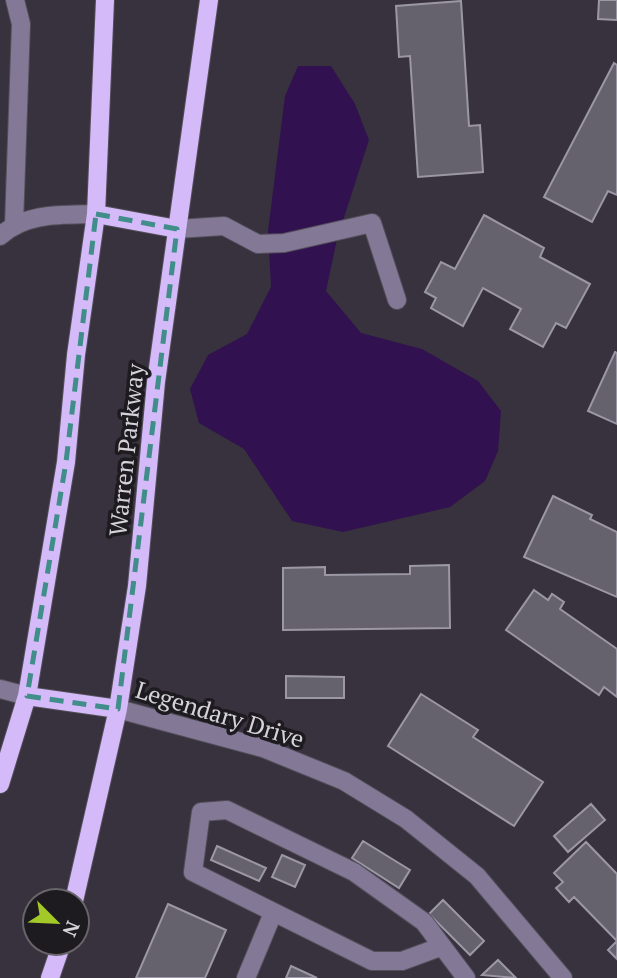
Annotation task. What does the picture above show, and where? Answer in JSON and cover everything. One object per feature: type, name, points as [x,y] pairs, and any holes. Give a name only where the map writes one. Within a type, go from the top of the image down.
[{"type":"main road","points":[[0,784],[27,696],[66,462],[96,214],[105,0]]},
{"type":"main road","name":"Warren Parkway","points":[[77,887],[118,709],[137,586],[156,382],[209,0]]},
{"type":"main road","points":[[96,214],[177,229]]},
{"type":"main road","points":[[27,696],[118,709]]},
{"type":"main road","points":[[50,978],[57,957]]},
{"type":"street","points":[[15,0],[21,23],[7,230],[46,215],[96,214]]},
{"type":"street","points":[[177,229],[224,226],[258,244],[284,243],[347,231],[372,223],[397,300]]},
{"type":"street","points":[[0,689],[27,696]]},
{"type":"street","name":"Legendary Drive","points":[[118,709],[263,748],[344,781],[406,819],[477,876],[563,978]]},
{"type":"street","points":[[440,947],[402,961],[372,961],[192,872],[201,811],[227,810],[354,872],[424,922],[440,947],[466,978]]},
{"type":"street","points":[[246,978],[273,913]]},
{"type":"highlighted area","points":[[96,214],[177,229],[118,709],[27,696],[66,462]]},
{"type":"shaded area","points":[[298,66],[331,66],[355,104],[369,140],[337,239],[326,291],[361,333],[422,349],[478,381],[501,411],[498,451],[485,481],[450,507],[343,532],[292,521],[244,449],[199,423],[190,389],[208,355],[247,334],[271,287],[268,231],[285,96]]},
{"type":"building","points":[[599,0],[617,0],[617,20],[598,19]]},
{"type":"building","points":[[461,1],[469,126],[480,125],[483,172],[418,177],[410,56],[399,57],[396,6]]},
{"type":"building","points":[[614,63],[617,65],[617,195],[608,191],[592,222],[544,197]]},
{"type":"building","points":[[484,215],[544,248],[540,257],[590,284],[566,328],[556,323],[543,347],[510,329],[521,309],[483,288],[463,326],[431,308],[436,298],[425,292],[441,262],[455,269]]},
{"type":"building","points":[[615,352],[617,353],[617,424],[588,411]]},
{"type":"building","points":[[553,496],[592,515],[590,519],[617,532],[617,597],[524,557]]},
{"type":"building","points":[[449,565],[450,628],[283,630],[283,568],[325,567],[325,575],[410,574],[410,566]]},
{"type":"building","points":[[534,590],[548,600],[552,594],[564,602],[560,609],[617,649],[617,697],[604,687],[599,695],[506,630]]},
{"type":"building","points":[[286,676],[344,677],[344,698],[286,698]]},
{"type":"building","points":[[421,694],[478,730],[473,737],[543,782],[514,826],[388,746]]},
{"type":"building","points":[[591,804],[605,820],[568,852],[554,836]]},
{"type":"building","points":[[363,841],[410,870],[399,888],[352,858]]},
{"type":"building","points":[[586,842],[617,874],[617,941],[574,897],[569,902],[556,888],[563,882],[554,873]]},
{"type":"building","points":[[217,846],[266,868],[259,881],[211,860]]},
{"type":"building","points":[[282,855],[305,865],[295,887],[272,877]]},
{"type":"building","points":[[443,900],[484,941],[470,955],[429,914]]},
{"type":"building","points":[[168,904],[226,930],[205,978],[136,978]]},
{"type":"building","points":[[617,941],[617,959],[608,950]]},
{"type":"building","points":[[498,960],[516,978],[482,975]]},
{"type":"building","points":[[291,966],[317,978],[286,978]]}]
